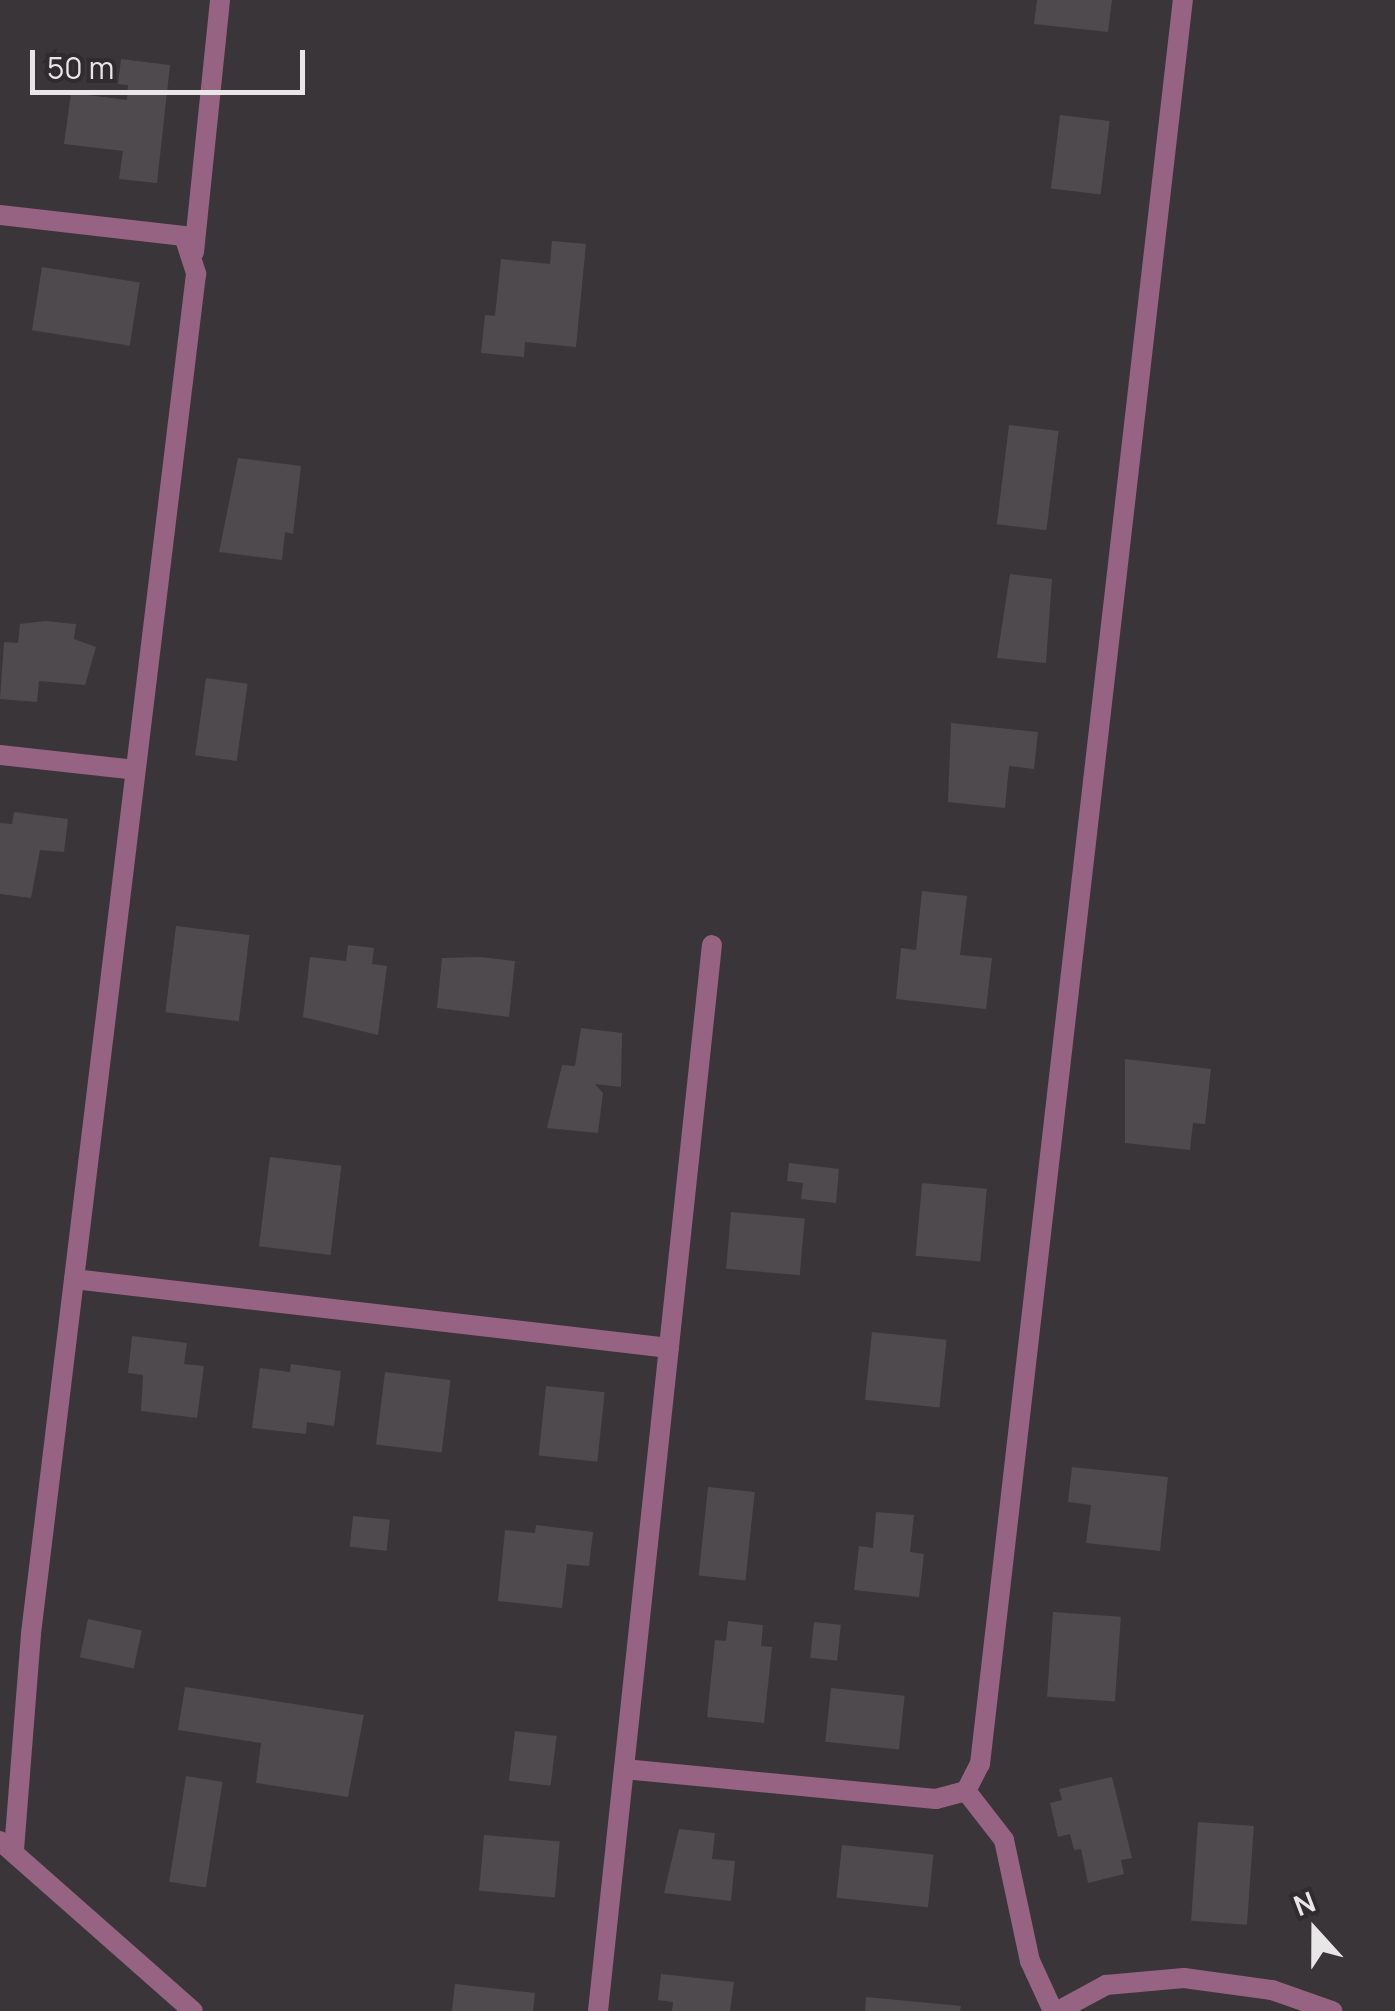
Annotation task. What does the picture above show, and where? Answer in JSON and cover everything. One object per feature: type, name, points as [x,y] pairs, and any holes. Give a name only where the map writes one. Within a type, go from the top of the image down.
[{"type":"street","points":[[193,2011],[7,1846],[135,770],[220,0]]},
{"type":"street","points":[[966,1791],[985,1732],[1183,0]]},
{"type":"street","points":[[0,215],[162,230],[184,236],[194,252]]},
{"type":"street","points":[[0,755],[135,770]]},
{"type":"street","points":[[598,2011],[712,945]]},
{"type":"street","points":[[74,1279],[669,1348]]},
{"type":"street","points":[[624,1769],[936,1799],[966,1791]]},
{"type":"street","points":[[966,1791],[1004,1840],[1030,1961],[1055,2011],[1106,1985],[1184,1978],[1272,1990],[1332,2011]]},
{"type":"building","points":[[1037,0],[1112,0],[1108,32],[1034,24]]},
{"type":"building","points":[[121,59],[170,65],[157,183],[119,179],[123,151],[64,144],[71,93],[127,100],[128,85],[118,84]]},
{"type":"building","points":[[1060,115],[1110,121],[1101,195],[1051,188]]},
{"type":"building","points":[[552,241],[586,244],[576,347],[525,342],[524,357],[481,353],[485,315],[495,316],[501,259],[550,264]]},
{"type":"building","points":[[42,267],[140,282],[130,346],[32,330]]},
{"type":"building","points":[[1009,425],[1059,431],[1046,530],[997,524]]},
{"type":"building","points":[[238,458],[301,466],[293,534],[285,532],[282,560],[219,552]]},
{"type":"building","points":[[1010,574],[1052,579],[1046,663],[997,658]]},
{"type":"building","points":[[20,624],[76,624],[74,639],[96,647],[85,685],[39,681],[37,702],[0,699],[4,642],[18,643]]},
{"type":"building","points":[[206,678],[248,684],[237,761],[195,755]]},
{"type":"building","points":[[951,723],[1038,732],[1034,769],[1009,766],[1005,808],[948,802]]},
{"type":"building","points":[[14,812],[68,819],[64,852],[40,850],[31,898],[0,894],[0,823],[12,824]]},
{"type":"building","points":[[922,891],[967,896],[960,955],[992,958],[986,1009],[896,999],[901,948],[916,950]]},
{"type":"building","points":[[176,926],[249,935],[239,1021],[165,1012]]},
{"type":"building","points":[[348,945],[374,948],[372,964],[387,966],[378,1035],[303,1017],[310,957],[346,961]]},
{"type":"building","points":[[442,958],[515,961],[509,1017],[437,1008]]},
{"type":"building","points":[[581,1028],[622,1033],[621,1087],[595,1084],[603,1093],[598,1133],[547,1128],[562,1065],[575,1066]]},
{"type":"building","points":[[1125,1059],[1211,1069],[1205,1124],[1193,1123],[1190,1150],[1125,1143]]},
{"type":"building","points":[[270,1157],[341,1166],[330,1255],[259,1246]]},
{"type":"building","points":[[789,1163],[839,1169],[836,1203],[801,1199],[803,1183],[787,1181]]},
{"type":"building","points":[[922,1183],[987,1189],[980,1261],[916,1256]]},
{"type":"building","points":[[731,1212],[805,1218],[800,1275],[726,1269]]},
{"type":"building","points":[[872,1332],[947,1340],[939,1407],[865,1400]]},
{"type":"building","points":[[132,1336],[187,1343],[184,1364],[204,1366],[197,1418],[141,1411],[143,1375],[128,1373]]},
{"type":"building","points":[[291,1364],[341,1371],[334,1426],[307,1422],[306,1434],[252,1428],[260,1368],[290,1372]]},
{"type":"building","points":[[385,1372],[451,1380],[442,1452],[376,1444]]},
{"type":"building","points":[[546,1386],[605,1392],[597,1462],[539,1456]]},
{"type":"building","points":[[1072,1467],[1168,1477],[1160,1551],[1086,1543],[1091,1505],[1068,1502]]},
{"type":"building","points":[[708,1487],[755,1492],[745,1580],[699,1576]]},
{"type":"building","points":[[876,1512],[914,1515],[910,1552],[924,1554],[919,1597],[854,1590],[859,1546],[873,1548]]},
{"type":"building","points":[[353,1516],[390,1520],[387,1551],[350,1547]]},
{"type":"building","points":[[536,1525],[593,1532],[589,1566],[567,1564],[562,1608],[498,1601],[505,1530],[535,1533]]},
{"type":"building","points":[[1053,1612],[1121,1617],[1115,1702],[1047,1697]]},
{"type":"building","points":[[88,1619],[142,1630],[134,1669],[80,1657]]},
{"type":"building","points":[[728,1621],[763,1625],[761,1646],[772,1647],[764,1723],[707,1717],[715,1640],[726,1641]]},
{"type":"building","points":[[814,1622],[841,1625],[837,1661],[810,1658]]},
{"type":"building","points":[[185,1687],[364,1715],[348,1797],[256,1783],[261,1743],[178,1730]]},
{"type":"building","points":[[831,1688],[905,1696],[899,1749],[825,1742]]},
{"type":"building","points":[[515,1731],[557,1736],[551,1786],[509,1781]]},
{"type":"building","points":[[186,1776],[223,1782],[206,1887],[169,1882]]},
{"type":"building","points":[[1112,1777],[1132,1858],[1121,1860],[1124,1874],[1088,1883],[1081,1849],[1074,1850],[1070,1834],[1058,1837],[1050,1803],[1062,1800],[1059,1789]]},
{"type":"building","points":[[1198,1822],[1254,1826],[1247,1925],[1191,1921]]},
{"type":"building","points":[[679,1829],[715,1833],[712,1859],[735,1861],[731,1901],[664,1893]]},
{"type":"building","points":[[484,1835],[560,1842],[555,1897],[479,1891]]},
{"type":"building","points":[[842,1845],[933,1855],[928,1907],[836,1898]]},
{"type":"building","points":[[661,1974],[734,1982],[730,2011],[672,2011],[673,2002],[658,2000]]},
{"type":"building","points":[[455,1984],[535,1993],[533,2011],[452,2011]]},
{"type":"building","points":[[866,1997],[961,2006],[960,2011],[865,2011]]}]
